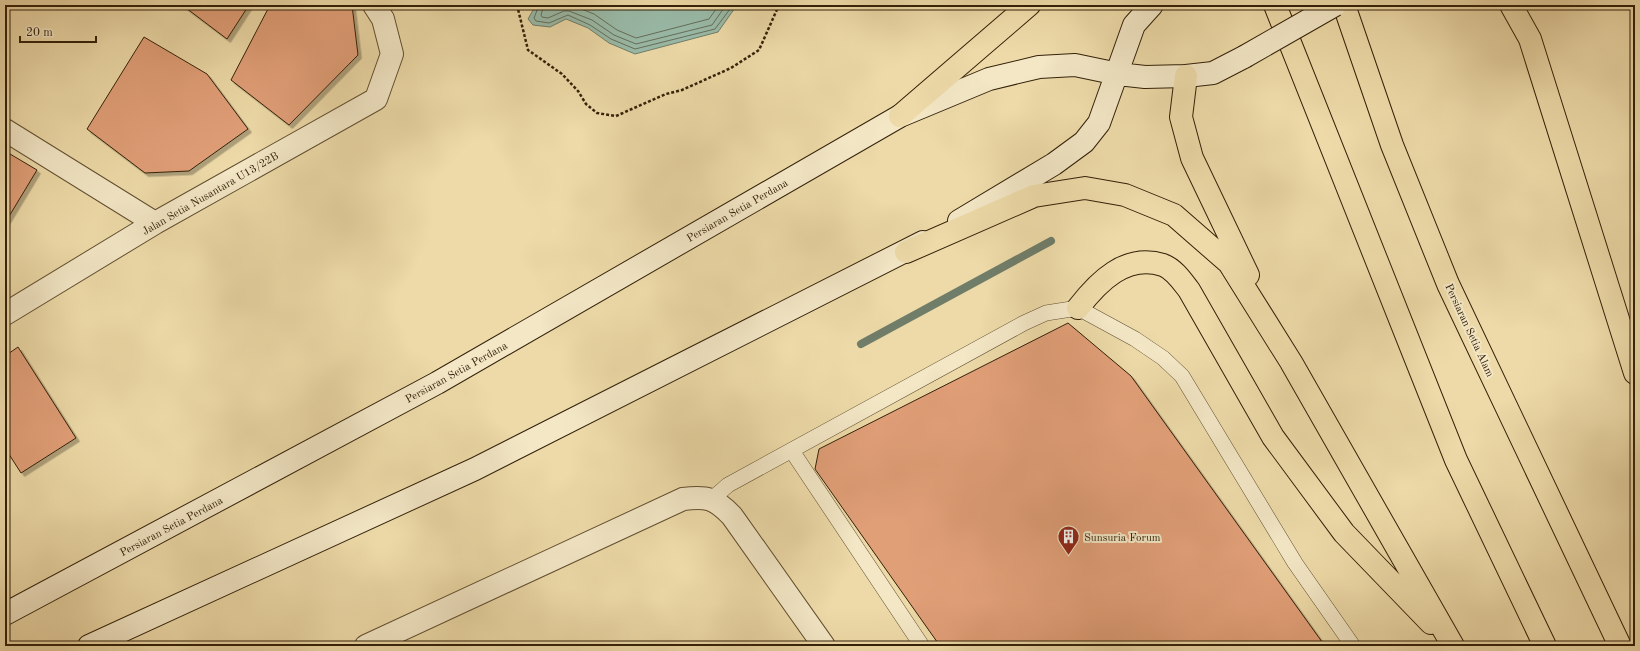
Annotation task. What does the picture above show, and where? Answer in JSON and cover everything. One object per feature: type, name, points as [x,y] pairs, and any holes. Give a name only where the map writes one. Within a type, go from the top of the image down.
[{"type":"highway","points":[[900,116],[1029,5]]},
{"type":"highway","points":[[1275,5],[1456,460],[1545,646]]},
{"type":"highway","name":"Persiaran Setia Alam","points":[[1344,5],[1392,145],[1448,284],[1620,646]]},
{"type":"highway","points":[[1511,5],[1530,39],[1635,373]]},
{"type":"highway","points":[[1528,5],[1530,39]]},
{"type":"highway","points":[[1186,76],[1181,117],[1192,158],[1291,362]]},
{"type":"highway","points":[[906,252],[1034,196],[1085,188],[1125,195],[1174,216],[1229,263],[1291,362],[1453,646]]},
{"type":"highway","points":[[1078,308],[1092,288],[1118,269],[1144,262],[1164,265],[1178,276],[1189,290],[1273,437],[1344,533],[1453,646]]},
{"type":"main road","name":"Jalan Setia Nusantara U13/22B","points":[[5,314],[155,223],[376,99],[392,54],[384,19],[374,5]]},
{"type":"main road","points":[[89,646],[474,469],[906,252],[1054,164],[1084,142],[1100,123],[1134,25],[1152,5]]},
{"type":"main road","name":"Persiaran Setia Perdana","points":[[5,614],[437,383],[900,116],[989,79],[1039,67],[1075,65],[1118,74],[1146,77],[1186,76],[1213,73],[1335,5]]},
{"type":"main road","points":[[5,130],[155,223]]},
{"type":"main road","points":[[366,646],[683,499],[699,497],[712,499],[722,505],[732,516],[824,646]]},
{"type":"lane","points":[[712,499],[728,485],[1024,323],[1046,313],[1078,308],[1135,339],[1163,358],[1182,376],[1295,563],[1353,646]]},
{"type":"lane","points":[[792,451],[922,646]]},
{"type":"path","points":[[517,5],[528,50],[562,74],[578,91],[586,104],[597,113],[616,116],[666,94],[682,90],[731,68],[759,50],[779,5]]},
{"type":"water","points":[[536,5],[737,5],[718,32],[635,54],[609,43],[588,28],[566,19],[550,27],[533,25],[528,19]]},
{"type":"building","points":[[182,5],[249,5],[227,39]]},
{"type":"building","points":[[270,5],[352,5],[358,55],[289,125],[231,80]]},
{"type":"building","points":[[144,37],[207,74],[248,129],[189,171],[145,173],[87,129]]},
{"type":"building","points":[[5,151],[37,170],[5,223]]},
{"type":"building","name":"Sunsuria Forum","points":[[1068,323],[1131,376],[1325,646],[940,646],[815,469],[819,449]]},
{"type":"building","points":[[18,347],[76,438],[21,473],[5,448],[5,356]]},
{"type":"waterway","points":[[861,344],[1051,241]]},
{"type":"place","name":"Sunsuria Forum","points":[[1069,556]]}]
